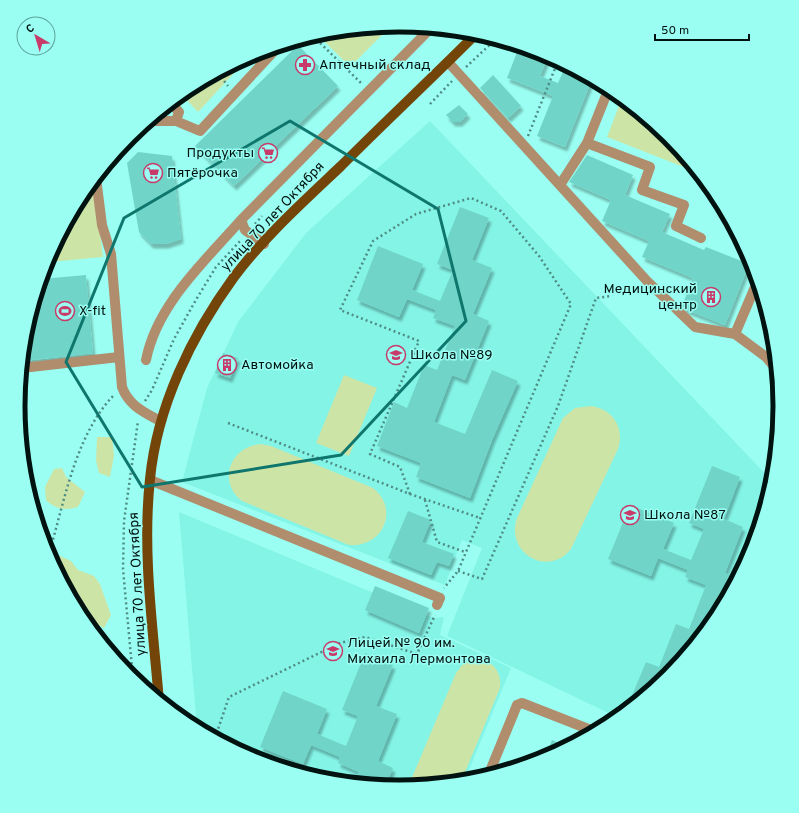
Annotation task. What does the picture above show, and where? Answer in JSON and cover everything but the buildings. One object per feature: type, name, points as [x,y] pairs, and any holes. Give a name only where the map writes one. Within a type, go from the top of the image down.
[{"type":"main road","name":"улица 70 лет Октября","points":[[158,693],[150,590],[147,526],[150,480],[160,421],[181,368],[205,322],[235,276],[298,207],[471,39]]},
{"type":"street","points":[[146,360],[150,343],[167,310],[187,281],[242,220],[426,33]]},
{"type":"street","points":[[158,121],[176,121],[200,131],[270,56]]},
{"type":"street","points":[[448,62],[646,281],[695,327],[735,334],[766,357],[771,363]]},
{"type":"street","points":[[560,185],[587,143],[607,94]]},
{"type":"street","points":[[175,107],[179,112],[176,121]]},
{"type":"street","points":[[587,143],[650,167],[642,190],[684,205],[676,226],[701,238]]},
{"type":"street","points":[[97,186],[102,225],[111,254],[122,388],[125,397],[131,404],[160,421]]},
{"type":"street","points":[[242,220],[245,230],[264,244]]},
{"type":"street","points":[[735,334],[755,288]]},
{"type":"street","points":[[27,367],[119,357]]},
{"type":"street","points":[[150,480],[438,602]]},
{"type":"street","points":[[491,769],[517,705],[522,703],[589,729]]},
{"type":"path","points":[[318,41],[369,91]]},
{"type":"path","points":[[524,145],[556,67]]},
{"type":"path","points":[[222,77],[235,93]]},
{"type":"path","points":[[217,733],[229,697],[340,644],[365,637],[417,654],[434,618],[438,602],[445,585],[458,571],[571,304],[539,256],[501,211],[471,198],[416,214],[373,241],[340,310],[419,341],[370,454],[400,467],[410,494]]},
{"type":"path","points":[[458,571],[482,580],[558,406],[596,298],[611,296]]},
{"type":"path","points":[[52,544],[81,446],[103,408],[122,388]]},
{"type":"path","points":[[228,424],[425,500],[480,518]]},
{"type":"path","points":[[425,500],[437,542],[465,552]]},
{"type":"highlighted area","points":[[290,121],[438,209],[466,321],[341,455],[142,487],[66,362],[124,218]]},
{"type":"shaded area","name":"Школа №89","points":[[430,121],[768,476],[754,527],[745,550],[724,594],[711,615],[697,634],[664,671],[646,688],[612,715],[447,636],[482,548],[462,540],[445,585],[182,482],[207,388],[238,322],[306,233]]},
{"type":"shaded area","name":"Лицей № 90 им. Михаила Лермонтова","points":[[179,512],[434,618],[444,617],[440,635],[511,668],[467,775],[448,778],[400,781],[351,778],[326,774],[279,761],[256,752],[212,731],[196,721]]},
{"type":"green space","points":[[384,33],[350,67],[323,40],[351,35]]},
{"type":"green space","points":[[237,69],[198,112],[186,99],[212,82]]},
{"type":"green space","points":[[620,104],[664,142],[688,169],[607,137]]},
{"type":"green space","points":[[93,191],[96,203],[103,257],[55,262],[75,219]]},
{"type":"green space","points":[[344,375],[377,388],[349,456],[316,443]]},
{"type":"green space","points":[[591,406],[605,411],[611,415],[615,421],[620,434],[618,449],[571,549],[562,557],[551,561],[541,561],[531,558],[523,551],[517,542],[515,531],[517,518],[563,418],[575,408]]},
{"type":"green space","points":[[97,437],[112,437],[114,456],[110,477],[99,473],[96,461]]},
{"type":"green space","points":[[261,444],[271,446],[373,488],[381,497],[385,506],[386,516],[384,526],[379,534],[371,540],[361,544],[349,545],[242,501],[234,493],[230,484],[230,466],[241,451],[250,446]]},
{"type":"green space","points":[[62,468],[66,477],[85,492],[78,507],[69,509],[60,508],[46,500],[45,487],[54,469]]},
{"type":"green space","points":[[60,556],[71,561],[78,570],[94,576],[100,584],[111,615],[104,628],[93,622],[88,609],[84,608],[75,594],[57,557]]},
{"type":"green space","points":[[474,659],[486,661],[490,663],[497,671],[500,682],[500,688],[464,775],[411,781],[456,673],[463,664]]},
{"type":"place","name":"Аптечный склад","points":[[305,65]]},
{"type":"place","name":"Продукты","points":[[268,153]]},
{"type":"place","name":"Пятёрочка","points":[[153,173]]},
{"type":"place","name":"Медицинский центр","points":[[711,297]]},
{"type":"place","name":"X-fit","points":[[65,311]]},
{"type":"place","name":"Школа №89","points":[[396,355]]},
{"type":"place","name":"Автомойка","points":[[227,365]]},
{"type":"place","name":"Школа №87","points":[[630,515]]},
{"type":"place","name":"Лицей № 90 им. Михаила Лермонтова","points":[[333,651]]}]
